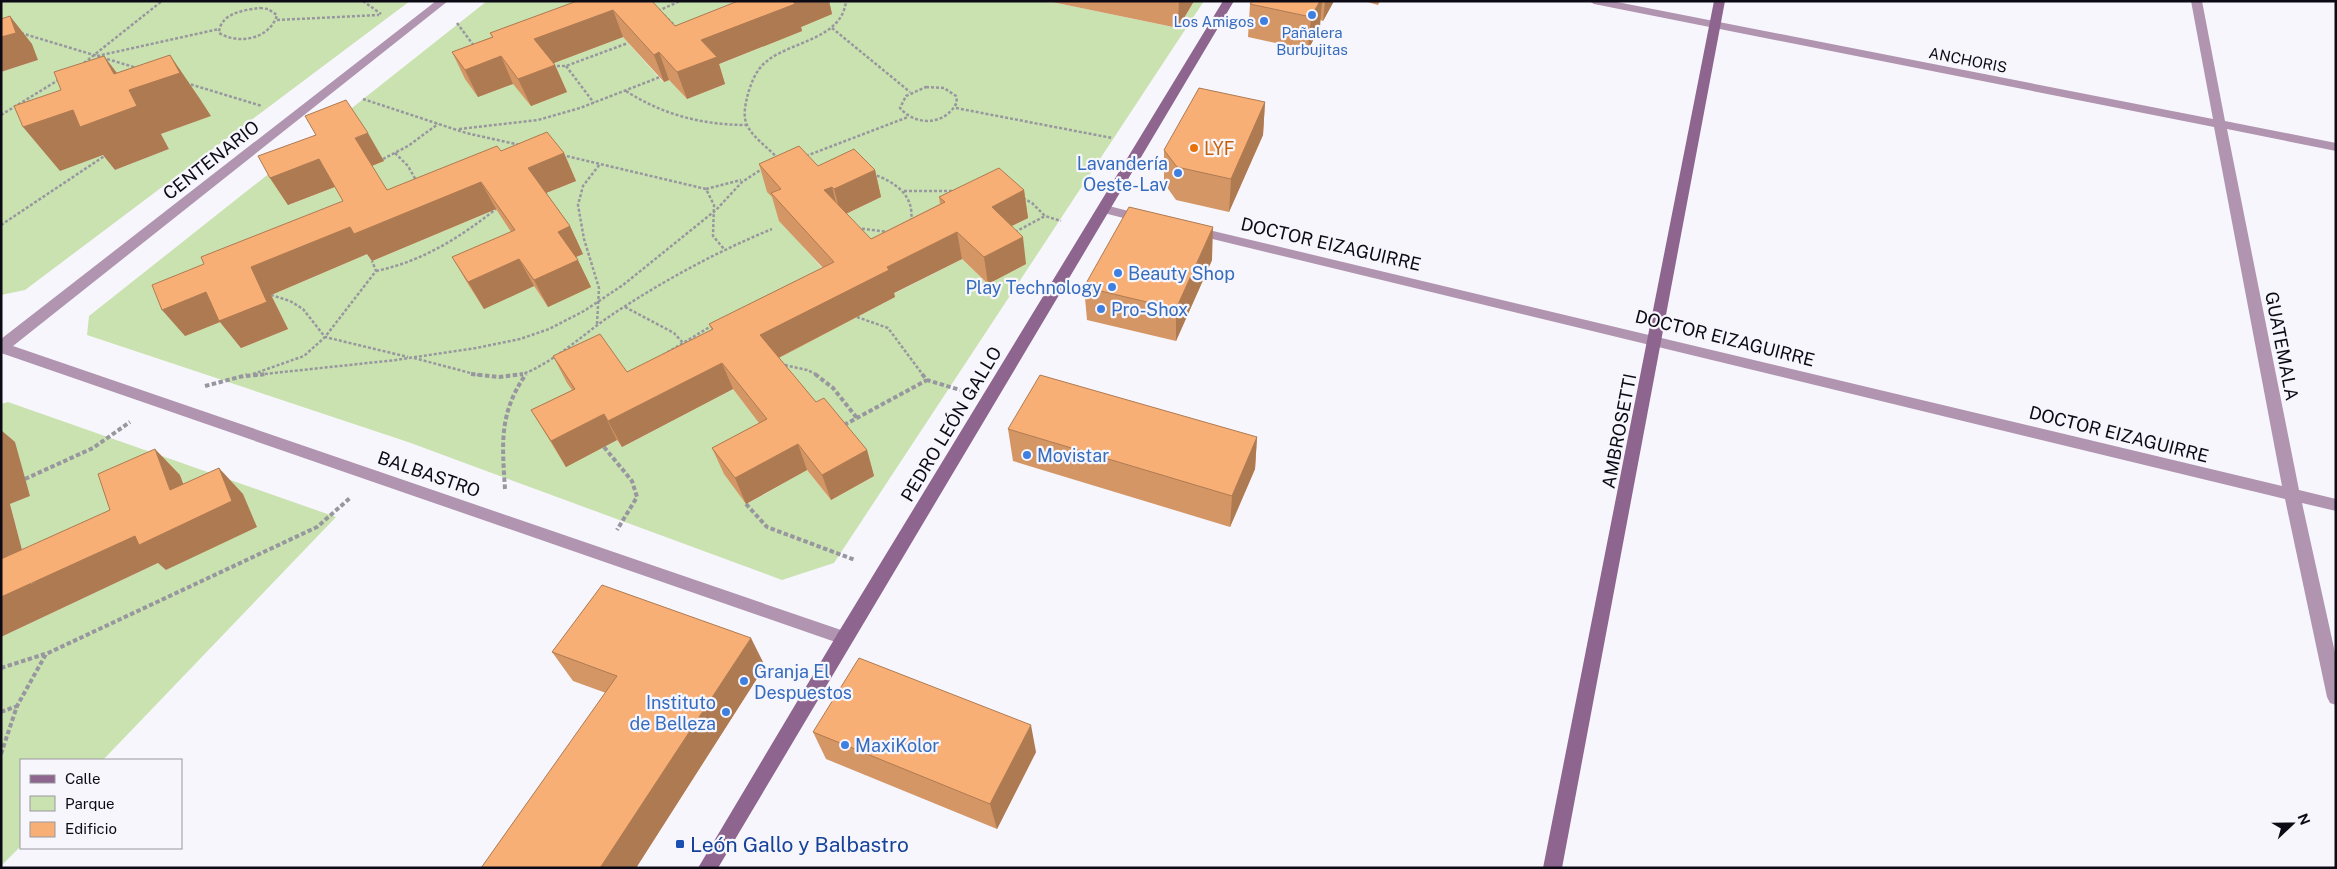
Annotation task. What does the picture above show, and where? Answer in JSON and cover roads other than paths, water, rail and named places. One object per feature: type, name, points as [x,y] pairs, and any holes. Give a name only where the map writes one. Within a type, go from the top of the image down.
[{"type":"street","name":"PEDRO LEÓN GALLO","points":[[707,868],[884,570],[1105,209],[1142,144],[1229,1]]},
{"type":"street","name":"ANCHORIS","points":[[1594,1],[2220,125],[2336,146]]},
{"type":"street","name":"AMBROSETTI","points":[[1552,868],[1656,340],[1720,1]]},
{"type":"street","name":"GUATEMALA","points":[[2196,1],[2292,495],[2336,698]]},
{"type":"street","name":"CENTENARIO","points":[[1,347],[442,2]]},
{"type":"street","points":[[1105,209],[1153,221]]},
{"type":"street","name":"DOCTOR EIZAGUIRRE","points":[[1182,228],[1656,340],[2336,505]]},
{"type":"street","name":"BALBASTRO","points":[[1,347],[844,638]]},
{"type":"place","name":"Pañalera Burbujitas","points":[[1312,15]]},
{"type":"place","name":"Los Amigos","points":[[1264,21]]},
{"type":"place","name":"LYF","points":[[1194,148]]},
{"type":"place","name":"Lavandería Oeste-Lav","points":[[1178,173]]},
{"type":"place","name":"Beauty Shop","points":[[1118,273]]},
{"type":"place","name":"Play Technology","points":[[1112,287]]},
{"type":"place","name":"Pro-Shox","points":[[1101,309]]},
{"type":"place","name":"Movistar","points":[[1027,455]]},
{"type":"place","name":"Granja El Despuestos","points":[[744,681]]},
{"type":"place","name":"Instituto de Belleza","points":[[726,712]]},
{"type":"place","name":"MaxiKolor","points":[[845,745]]},
{"type":"place","name":"León Gallo y Balbastro","points":[[680,844]]}]
